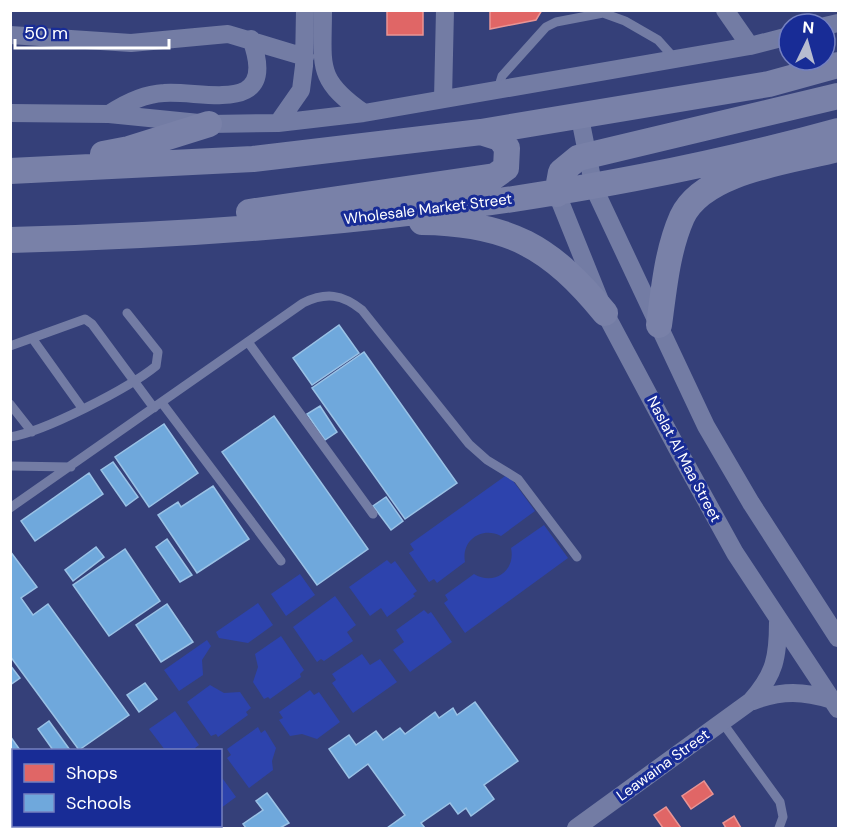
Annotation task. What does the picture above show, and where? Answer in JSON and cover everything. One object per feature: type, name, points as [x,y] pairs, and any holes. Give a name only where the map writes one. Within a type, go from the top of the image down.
[{"type":"main road","points":[[10,171],[253,159],[481,132],[580,118],[769,84],[838,65]]},
{"type":"main road","points":[[557,194],[558,179],[563,168],[573,160],[838,96]]},
{"type":"main road","points":[[50,169],[80,159],[129,149],[209,124]]},
{"type":"main road","name":"Wholesale Market Street","points":[[10,240],[130,237],[323,221],[557,194],[746,156],[838,131]]},
{"type":"main road","points":[[130,237],[258,210],[495,176],[506,168],[507,148],[500,138],[481,132]]},
{"type":"main road","points":[[659,325],[672,245],[683,215],[702,194],[743,173],[838,149]]},
{"type":"main road","points":[[323,221],[433,222],[494,230],[543,251],[581,284],[605,314]]},
{"type":"street","points":[[278,123],[301,90],[305,57],[305,10]]},
{"type":"street","points":[[323,10],[325,76],[338,94],[364,113]]},
{"type":"street","points":[[443,99],[446,78],[445,10]]},
{"type":"street","points":[[725,10],[750,46]]},
{"type":"street","points":[[10,35],[131,44],[228,34],[305,57]]},
{"type":"street","points":[[109,114],[146,96],[162,93],[215,97],[233,96],[246,90],[253,82],[257,63],[250,39]]},
{"type":"street","points":[[10,113],[109,114],[209,124],[278,123],[364,113],[750,46],[777,39]]},
{"type":"street","points":[[580,118],[594,188],[706,426],[751,502],[838,638]]},
{"type":"street","name":"Naslat Al Maa Street","points":[[557,194],[605,314],[735,553],[778,622],[835,704]]},
{"type":"street","name":"Leawaina Street","points":[[576,828],[751,701],[764,687],[773,669],[778,651],[778,622]]},
{"type":"street","name":"Leawaina Street","points":[[751,701],[790,692],[810,693],[835,704]]},
{"type":"lane","points":[[498,89],[502,76],[546,27],[556,22],[603,13],[625,21],[658,40],[675,59]]},
{"type":"lane","points":[[10,508],[72,467],[303,303],[318,296],[334,295],[349,300],[362,310],[469,444],[487,460],[508,472],[526,487],[577,557]]},
{"type":"lane","points":[[10,436],[32,432],[82,408],[156,366],[159,359],[154,346],[127,313]]},
{"type":"lane","points":[[10,346],[85,319],[92,324],[134,380],[158,406],[281,561]]},
{"type":"lane","points":[[32,338],[82,408]]},
{"type":"lane","points":[[248,342],[372,514]]},
{"type":"lane","points":[[10,404],[32,432]]},
{"type":"lane","points":[[10,466],[72,467]]},
{"type":"lane","points":[[722,722],[780,802],[783,817],[779,828]]},
{"type":"shaded area","points":[[508,474],[535,511],[501,536],[487,533],[474,537],[466,547],[465,562],[437,583],[434,579],[429,582],[409,553],[414,550],[410,544]]},
{"type":"shaded area","points":[[544,525],[568,558],[465,633],[444,603],[448,600],[445,595],[474,574],[489,578],[502,574],[510,563],[511,548]]},
{"type":"shaded area","points":[[387,560],[391,564],[395,561],[417,591],[413,594],[415,596],[387,617],[381,608],[370,616],[349,587]]},
{"type":"shaded area","points":[[300,574],[315,595],[286,616],[271,594]]},
{"type":"shaded area","points":[[335,596],[356,625],[347,632],[353,641],[324,661],[321,659],[317,662],[293,627]]},
{"type":"shaded area","points":[[258,603],[273,625],[248,643],[219,638],[216,632]]},
{"type":"shaded area","points":[[424,610],[428,614],[431,612],[452,642],[410,672],[393,650],[404,642],[396,630]]},
{"type":"shaded area","points":[[281,636],[304,670],[300,674],[301,677],[270,699],[268,697],[264,699],[253,682],[258,667],[255,654]]},
{"type":"shaded area","points":[[207,640],[211,646],[202,660],[203,675],[179,691],[164,670]]},
{"type":"shaded area","points":[[362,654],[370,665],[380,659],[397,682],[353,713],[332,683],[336,680],[332,674]]},
{"type":"shaded area","points":[[210,685],[224,693],[240,692],[251,708],[246,712],[248,715],[218,737],[216,734],[211,736],[187,702]]},
{"type":"shaded area","points":[[310,690],[314,695],[319,692],[340,722],[317,739],[302,734],[290,736],[279,720],[283,718],[279,712]]},
{"type":"shaded area","points":[[175,711],[199,745],[196,749],[164,749],[149,729]]},
{"type":"shaded area","points":[[258,727],[261,733],[265,730],[276,748],[272,761],[273,770],[249,788],[227,758],[231,755],[227,749]]},
{"type":"shaded area","points":[[222,778],[236,797],[222,807]]},
{"type":"building: Shops","points":[[387,10],[423,10],[423,35],[387,35]]},
{"type":"building: Shops","points":[[490,10],[542,10],[536,20],[490,29]]},
{"type":"building: Shops","points":[[704,781],[713,794],[691,809],[682,796]]},
{"type":"building: Shops","points":[[666,807],[681,828],[663,828],[654,815]]},
{"type":"building: Shops","points":[[734,816],[741,828],[726,828],[723,823]]},
{"type":"building: Schools","points":[[339,325],[359,353],[312,385],[293,358]]},
{"type":"building: Schools","points":[[364,352],[457,483],[405,519],[312,388]]},
{"type":"building: Schools","points":[[320,406],[337,432],[325,440],[307,414]]},
{"type":"building: Schools","points":[[274,416],[368,549],[317,585],[222,452]]},
{"type":"building: Schools","points":[[164,424],[198,473],[149,507],[115,457]]},
{"type":"building: Schools","points":[[113,462],[138,497],[126,506],[101,470]]},
{"type":"building: Schools","points":[[89,473],[103,494],[35,541],[21,521]]},
{"type":"building: Schools","points":[[213,486],[249,539],[197,573],[158,515],[178,502],[181,507]]},
{"type":"building: Schools","points":[[386,497],[403,521],[391,530],[373,506]]},
{"type":"building: Schools","points":[[167,539],[192,575],[180,582],[156,547]]},
{"type":"building: Schools","points":[[96,547],[104,557],[73,581],[65,570]]},
{"type":"building: Schools","points":[[125,549],[160,601],[109,636],[73,585]]},
{"type":"building: Schools","points":[[10,551],[37,587],[21,598],[33,615],[48,604],[129,715],[78,749],[10,656]]},
{"type":"building: Schools","points":[[167,604],[193,642],[161,662],[136,625]]},
{"type":"building: Schools","points":[[10,665],[20,678],[10,685]]},
{"type":"building: Schools","points":[[145,683],[157,699],[139,712],[127,695]]},
{"type":"building: Schools","points":[[475,702],[518,761],[484,785],[494,799],[471,816],[466,808],[458,814],[450,803],[421,823],[425,828],[387,828],[405,815],[368,764],[349,778],[329,749],[349,735],[356,745],[376,731],[383,740],[400,728],[405,734],[435,712],[439,718],[453,708],[457,715]]},
{"type":"building: Schools","points":[[49,721],[69,749],[52,749],[38,729]]},
{"type":"building: Schools","points":[[10,736],[19,749],[12,749],[12,803],[10,804]]},
{"type":"building: Schools","points":[[267,793],[289,823],[280,828],[246,828],[243,824],[263,810],[256,801]]}]
